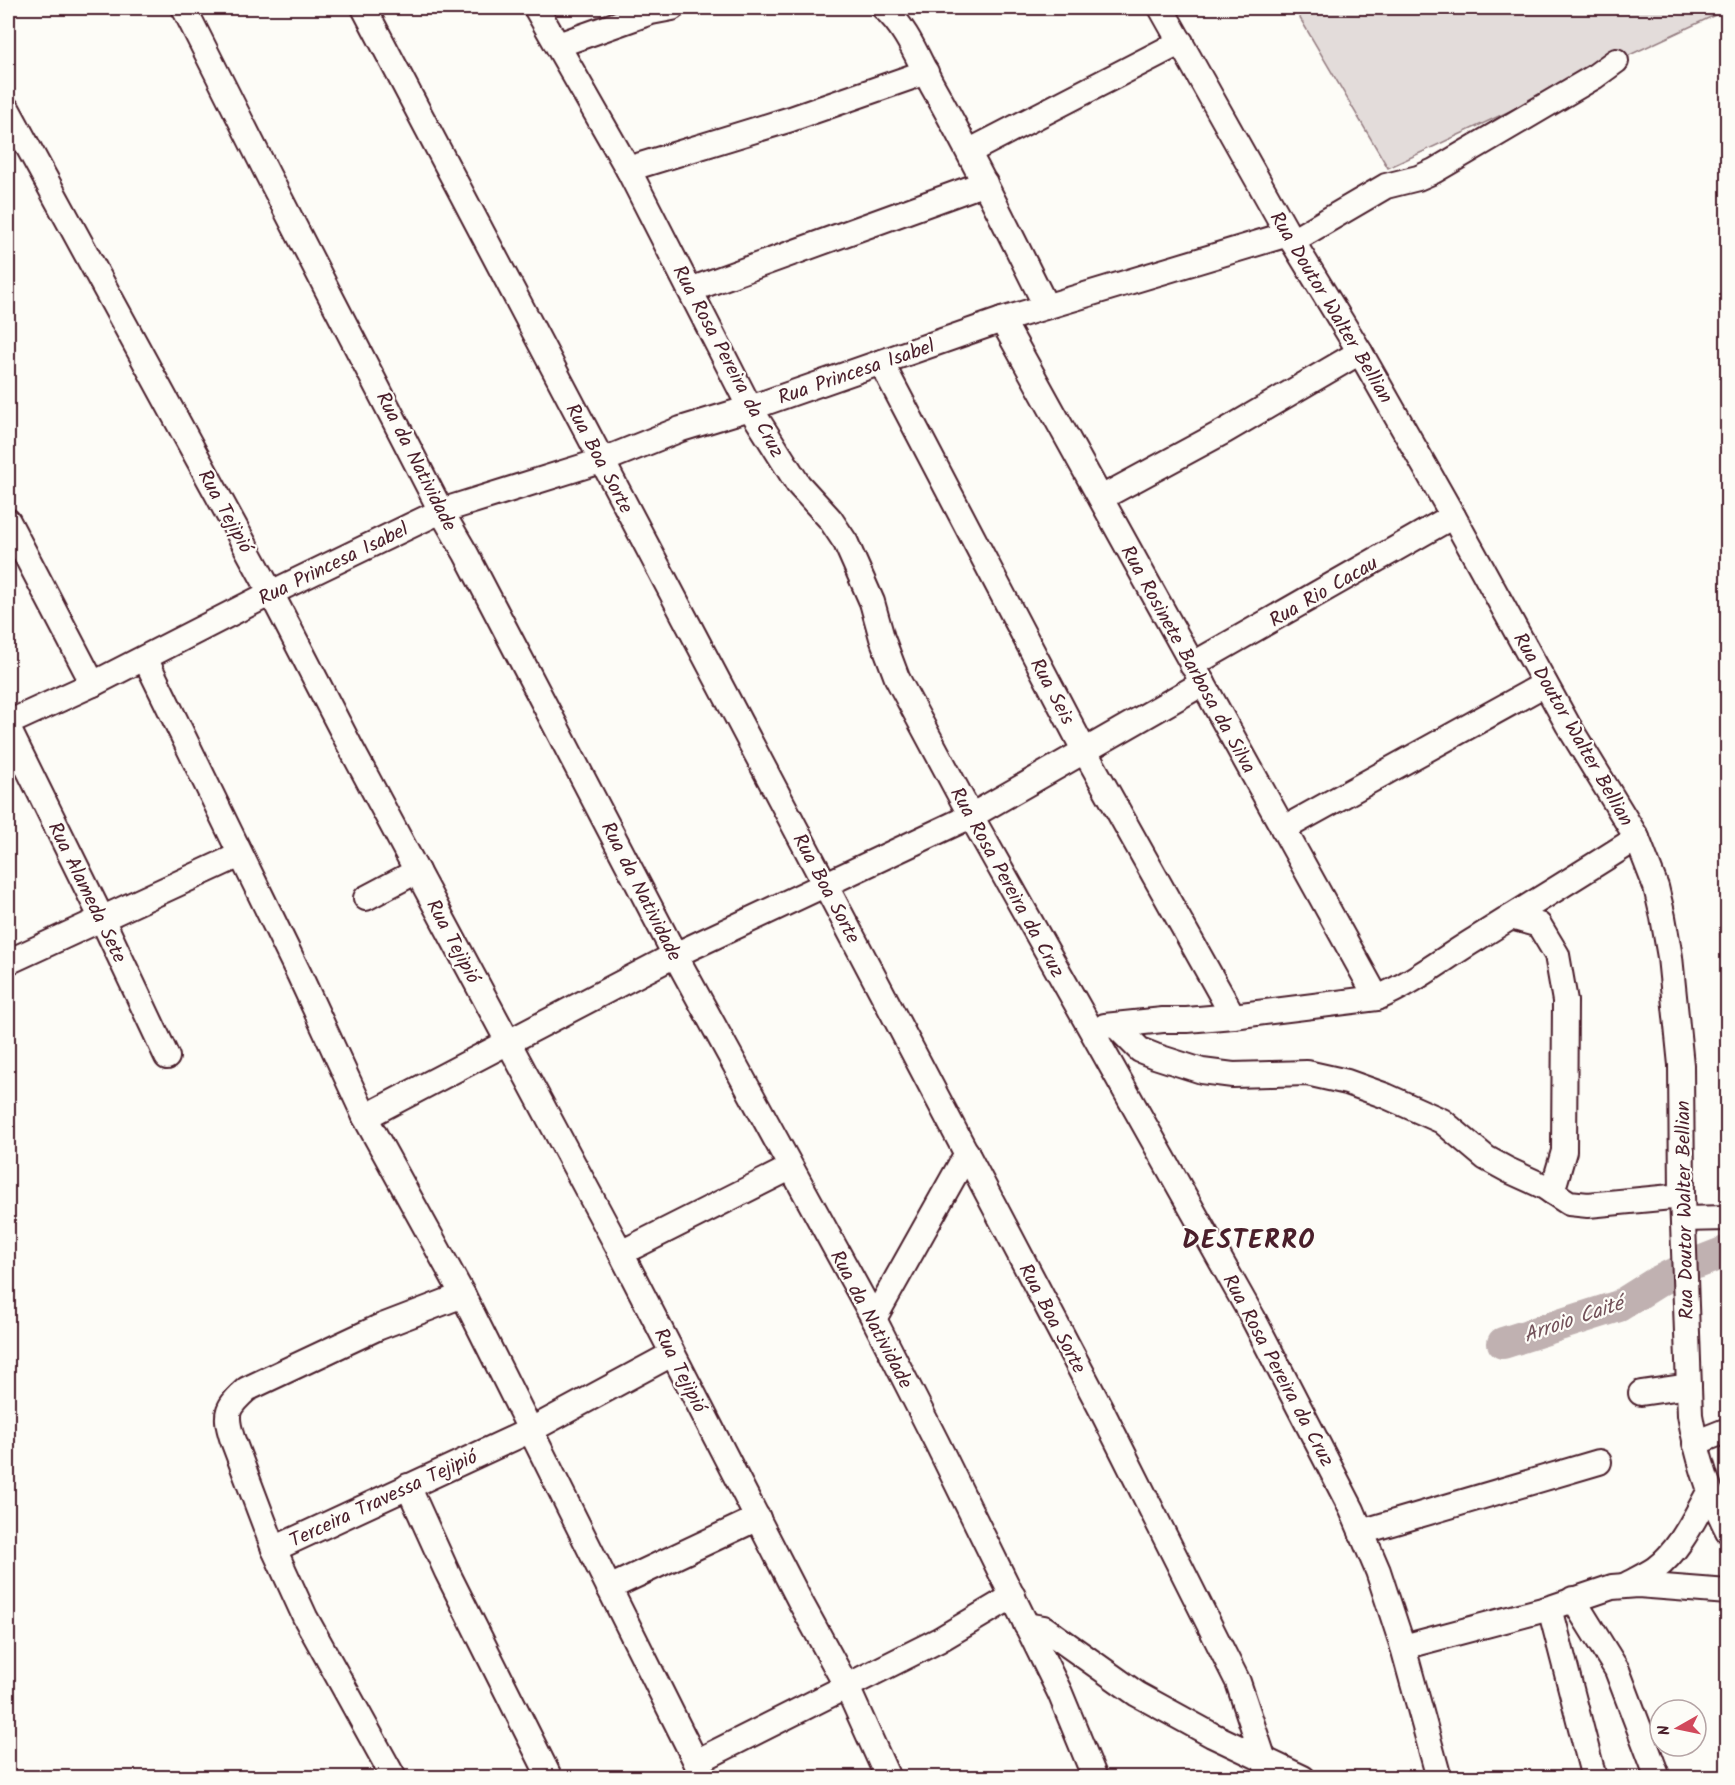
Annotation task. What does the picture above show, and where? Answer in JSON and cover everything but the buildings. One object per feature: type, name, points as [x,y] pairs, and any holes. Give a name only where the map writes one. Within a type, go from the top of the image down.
[{"type":"street","name":"Rua da Natividade","points":[[184,8],[441,511],[482,584],[675,955],[874,1319],[1060,1693],[1095,1778]]},
{"type":"street","name":"Rua Boa Sorte","points":[[364,8],[967,1153],[1203,1610],[1238,1682],[1267,1768]]},
{"type":"street","name":"Rua Rosa Pereira da Cruz","points":[[536,8],[628,169],[750,408],[798,484],[830,519],[846,543],[872,602],[897,678],[971,816],[1253,1318],[1352,1510],[1378,1571],[1403,1647],[1439,1778]]},
{"type":"street","points":[[558,45],[651,12],[672,8]]},
{"type":"street","points":[[884,8],[895,18],[912,42],[1046,306]]},
{"type":"street","name":"Rua Doutor Walter Bellian","points":[[1161,8],[1290,238],[1360,352],[1545,684],[1637,838],[1656,887],[1670,957],[1681,1065],[1682,1208],[1690,1415],[1695,1443],[1709,1492],[1728,1531]]},
{"type":"street","points":[[969,151],[1181,42]]},
{"type":"street","name":"Rua Princesa Isabel","points":[[8,723],[93,684],[271,593],[441,511],[602,461],[681,429],[750,408],[1002,320],[1290,238],[1386,186],[1418,178],[1434,171],[1594,77],[1616,61]]},
{"type":"street","points":[[628,169],[791,118],[926,72]]},
{"type":"street","name":"Rua Tejipió","points":[[8,110],[271,593],[508,1044],[621,1253],[801,1604],[847,1688],[888,1778]]},
{"type":"street","points":[[690,290],[985,183]]},
{"type":"street","name":"Rua Rosinete Barbosa da Silva","points":[[1002,320],[1377,998]]},
{"type":"street","points":[[1101,498],[1225,431],[1360,352]]},
{"type":"street","name":"Rua Seis","points":[[881,362],[1084,750],[1233,1016]]},
{"type":"street","name":"Rua Rio Cacau","points":[[365,1117],[675,955],[971,816],[1084,750],[1198,674],[1453,516]]},
{"type":"street","points":[[8,521],[93,684]]},
{"type":"street","points":[[145,658],[299,974],[365,1117],[463,1295],[700,1770],[939,1640],[1012,1596]]},
{"type":"street","points":[[1283,829],[1545,684]]},
{"type":"street","name":"Rua Alameda Sete","points":[[8,728],[167,1057]]},
{"type":"street","points":[[1088,1026],[1116,1026],[1162,1020],[1233,1016],[1377,998],[1397,990],[1420,976],[1637,838]]},
{"type":"street","points":[[8,962],[240,855]]},
{"type":"street","points":[[366,898],[417,871]]},
{"type":"street","points":[[1511,917],[1539,925],[1557,955],[1565,1001],[1564,1150],[1552,1192]]},
{"type":"street","points":[[1116,1026],[1140,1050],[1202,1071],[1233,1075],[1307,1073],[1347,1082],[1386,1096],[1442,1121],[1486,1158],[1569,1203],[1682,1208],[1728,1218]]},
{"type":"street","points":[[874,1319],[967,1153]]},
{"type":"street","points":[[621,1253],[790,1168]]},
{"type":"street","points":[[274,1549],[227,1421],[228,1412],[234,1400],[247,1389],[377,1328],[463,1295]]},
{"type":"street","name":"Terceira Travessa Tejipió","points":[[394,1778],[305,1617],[274,1549],[531,1430],[672,1354]]},
{"type":"street","points":[[1641,1393],[1689,1386]]},
{"type":"street","points":[[1695,1443],[1728,1430]]},
{"type":"street","points":[[1361,1532],[1599,1462]]},
{"type":"street","points":[[408,1486],[447,1572],[550,1778]]},
{"type":"street","points":[[1626,1585],[1654,1570],[1668,1557],[1679,1544],[1709,1492]]},
{"type":"street","points":[[609,1588],[758,1518]]},
{"type":"street","points":[[1403,1647],[1550,1608],[1612,1587],[1626,1585],[1728,1592]]},
{"type":"street","points":[[1573,1599],[1617,1670],[1659,1778]]},
{"type":"street","points":[[1550,1608],[1594,1778]]},
{"type":"street","points":[[1026,1625],[1044,1628],[1137,1694],[1267,1768],[1303,1778]]},
{"type":"shaded area","points":[[1294,8],[1727,8],[1728,9],[1388,168]]},
{"type":"waterway","name":"Arroio Caité","points":[[1697,1263],[1728,1251]]},
{"type":"waterway","name":"Arroio Caité","points":[[1503,1343],[1619,1306],[1673,1274]]},
{"type":"district","name":"DESTERRO","points":[[1249,1239]]}]
